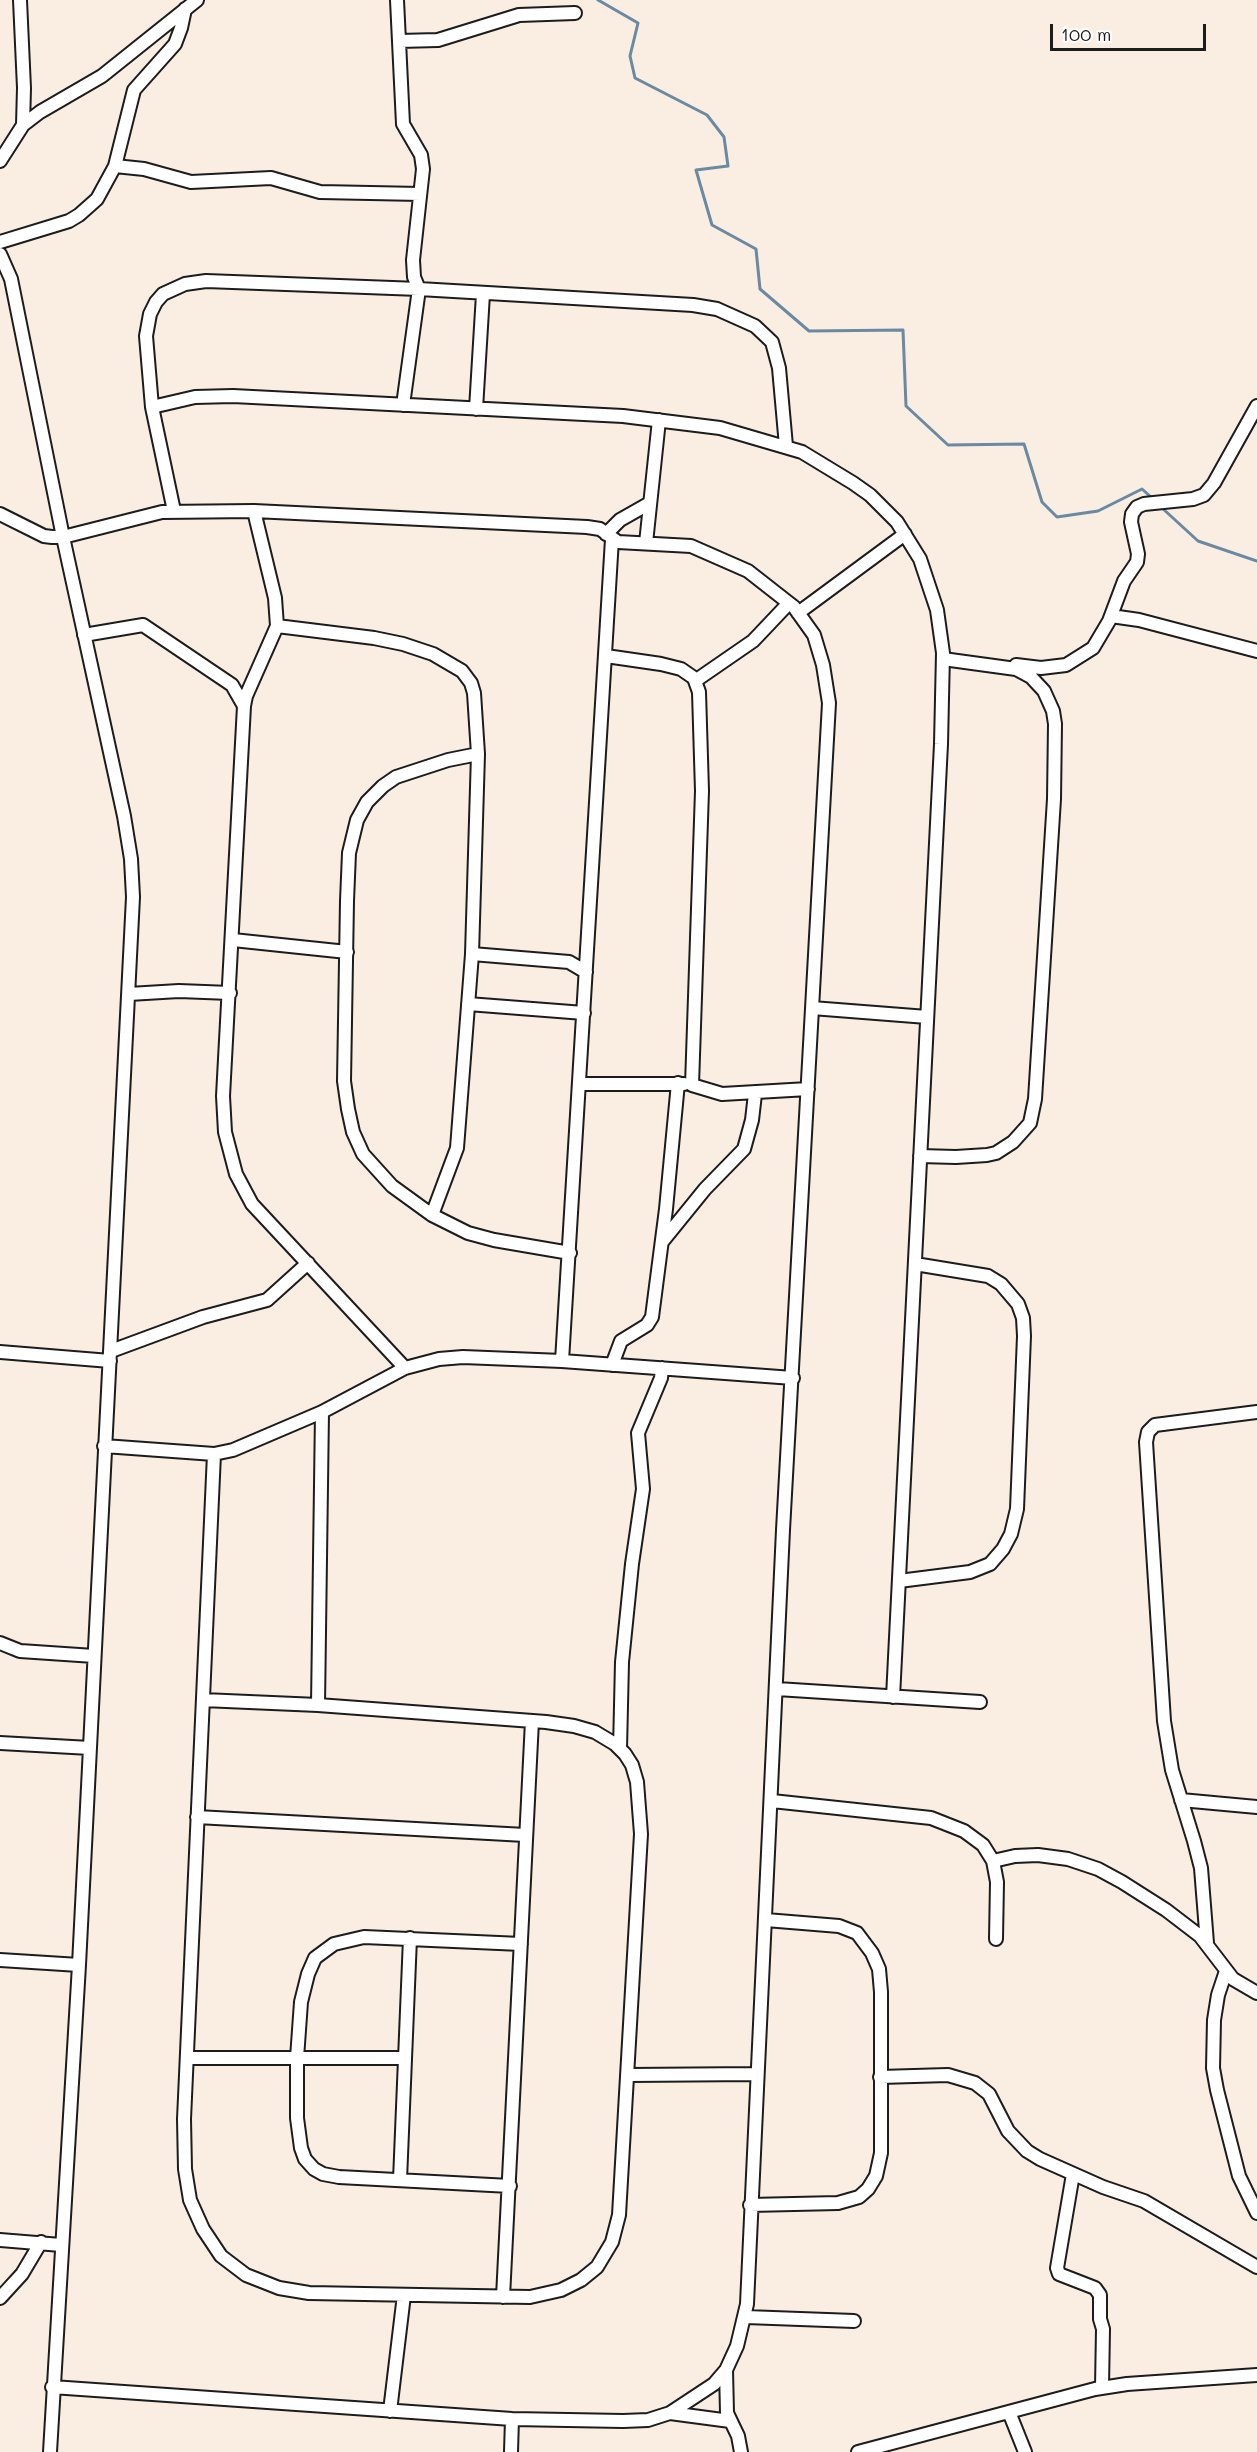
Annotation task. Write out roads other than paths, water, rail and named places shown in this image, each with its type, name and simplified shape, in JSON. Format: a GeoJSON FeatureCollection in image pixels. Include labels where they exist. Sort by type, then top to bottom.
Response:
{"type":"FeatureCollection","features":[{"type":"Feature","properties":{"kind":"street"},"geometry":{"type":"LineString","coordinates":[[20,0],[24,88],[22,125]]}},
{"type":"Feature","properties":{"kind":"street"},"geometry":{"type":"LineString","coordinates":[[0,161],[22,125],[40,111],[102,76],[197,0]]}},
{"type":"Feature","properties":{"kind":"street"},"geometry":{"type":"LineString","coordinates":[[398,0],[401,113],[405,130],[422,155],[423,169],[413,260],[414,277],[419,289],[403,405]]}},
{"type":"Feature","properties":{"kind":"street"},"geometry":{"type":"LineString","coordinates":[[0,242],[55,226],[79,215],[97,199],[115,166],[131,96],[175,44],[182,28],[185,9]]}},
{"type":"Feature","properties":{"kind":"street"},"geometry":{"type":"LineString","coordinates":[[399,41],[438,40],[519,15],[576,13]]}},
{"type":"Feature","properties":{"kind":"street"},"geometry":{"type":"LineString","coordinates":[[115,166],[144,169],[191,182],[271,178],[320,192],[420,194]]}},
{"type":"Feature","properties":{"kind":"street"},"geometry":{"type":"LineString","coordinates":[[0,254],[11,279],[63,537],[124,816],[133,897],[79,1965],[52,2388],[50,2452]]}},
{"type":"Feature","properties":{"kind":"street"},"geometry":{"type":"LineString","coordinates":[[174,511],[152,406],[147,348],[148,322],[156,302],[163,294],[174,288],[206,281],[419,289],[693,305],[717,309],[743,319],[764,333],[775,350],[786,446]]}},
{"type":"Feature","properties":{"kind":"street"},"geometry":{"type":"LineString","coordinates":[[476,409],[483,294]]}},
{"type":"Feature","properties":{"kind":"street"},"geometry":{"type":"LineString","coordinates":[[152,406],[187,398],[213,396],[623,416],[720,428],[786,446],[815,459],[870,495],[897,522],[920,559],[937,610],[943,659],[941,744],[893,1697]]}},
{"type":"Feature","properties":{"kind":"street"},"geometry":{"type":"LineString","coordinates":[[1006,667],[1017,665],[1041,668],[1066,665],[1093,648],[1111,616],[1124,581],[1137,562],[1138,554],[1131,522],[1132,514],[1137,507],[1144,504],[1193,499],[1204,495],[1214,483],[1257,406]]}},
{"type":"Feature","properties":{"kind":"street"},"geometry":{"type":"LineString","coordinates":[[646,543],[659,420]]}},
{"type":"Feature","properties":{"kind":"street"},"geometry":{"type":"LineString","coordinates":[[562,1361],[606,657],[609,536],[631,512],[650,503]]}},
{"type":"Feature","properties":{"kind":"street"},"geometry":{"type":"LineString","coordinates":[[0,514],[44,536],[63,537],[153,514],[174,511],[254,511],[587,527],[600,530],[618,542],[691,546],[748,571],[789,603],[798,613],[814,635],[827,684],[829,703],[783,1530],[746,2317],[726,2370],[714,2384],[670,2413],[648,2420],[622,2421],[512,2420],[52,2388]]}},
{"type":"Feature","properties":{"kind":"street"},"geometry":{"type":"LineString","coordinates":[[254,511],[275,598],[277,626],[246,696],[244,706],[223,1114],[230,1157],[252,1204],[405,1368]]}},
{"type":"Feature","properties":{"kind":"street"},"geometry":{"type":"LineString","coordinates":[[798,613],[905,534]]}},
{"type":"Feature","properties":{"kind":"street"},"geometry":{"type":"LineString","coordinates":[[695,681],[753,641],[789,603]]}},
{"type":"Feature","properties":{"kind":"street"},"geometry":{"type":"LineString","coordinates":[[1111,616],[1139,620],[1257,651]]}},
{"type":"Feature","properties":{"kind":"street"},"geometry":{"type":"LineString","coordinates":[[84,635],[143,625],[232,685],[244,706]]}},
{"type":"Feature","properties":{"kind":"street"},"geometry":{"type":"LineString","coordinates":[[277,626],[403,644],[433,654],[456,666],[468,678],[474,693],[478,754],[472,954],[457,1148],[432,1215]]}},
{"type":"Feature","properties":{"kind":"street"},"geometry":{"type":"LineString","coordinates":[[606,657],[671,666],[688,673],[695,681],[699,692],[702,791],[692,1084]]}},
{"type":"Feature","properties":{"kind":"street"},"geometry":{"type":"LineString","coordinates":[[920,1156],[956,1157],[996,1153],[1005,1149],[1022,1135],[1030,1123],[1033,1111],[1054,799],[1055,724],[1049,699],[1038,682],[1023,672],[1006,667],[943,659]]}},
{"type":"Feature","properties":{"kind":"street"},"geometry":{"type":"LineString","coordinates":[[478,754],[448,760],[396,777],[383,786],[361,811],[349,853],[344,1081],[353,1132],[363,1154],[392,1186],[432,1215],[468,1233],[570,1253]]}},
{"type":"Feature","properties":{"kind":"street"},"geometry":{"type":"LineString","coordinates":[[233,940],[347,952]]}},
{"type":"Feature","properties":{"kind":"street"},"geometry":{"type":"LineString","coordinates":[[472,954],[563,961],[586,972]]}},
{"type":"Feature","properties":{"kind":"street"},"geometry":{"type":"LineString","coordinates":[[129,994],[179,991],[230,993]]}},
{"type":"Feature","properties":{"kind":"street"},"geometry":{"type":"LineString","coordinates":[[468,1004],[584,1013]]}},
{"type":"Feature","properties":{"kind":"street"},"geometry":{"type":"LineString","coordinates":[[812,1008],[927,1017]]}},
{"type":"Feature","properties":{"kind":"street"},"geometry":{"type":"LineString","coordinates":[[580,1084],[678,1083],[692,1084],[722,1094],[755,1094],[808,1089]]}},
{"type":"Feature","properties":{"kind":"street"},"geometry":{"type":"LineString","coordinates":[[612,1365],[621,1341],[650,1321],[662,1243],[678,1083]]}},
{"type":"Feature","properties":{"kind":"street"},"geometry":{"type":"LineString","coordinates":[[662,1243],[705,1189],[744,1149],[752,1120],[755,1094]]}},
{"type":"Feature","properties":{"kind":"street"},"geometry":{"type":"LineString","coordinates":[[0,1352],[110,1356],[203,1317],[267,1300],[308,1263]]}},
{"type":"Feature","properties":{"kind":"street"},"geometry":{"type":"LineString","coordinates":[[899,1581],[970,1572],[990,1564],[1003,1549],[1011,1534],[1017,1509],[1024,1336],[1023,1318],[1018,1304],[1001,1284],[988,1276],[915,1264]]}},
{"type":"Feature","properties":{"kind":"street"},"geometry":{"type":"LineString","coordinates":[[105,1446],[214,1454],[233,1450],[322,1412],[405,1368],[439,1359],[562,1361],[793,1377]]}},
{"type":"Feature","properties":{"kind":"street"},"geometry":{"type":"LineString","coordinates":[[620,1749],[622,1662],[632,1564],[643,1489],[638,1432],[661,1378],[662,1368]]}},
{"type":"Feature","properties":{"kind":"street"},"geometry":{"type":"LineString","coordinates":[[318,1705],[322,1412]]}},
{"type":"Feature","properties":{"kind":"street"},"geometry":{"type":"LineString","coordinates":[[1207,1943],[1201,1868],[1172,1770],[1164,1721],[1146,1442],[1148,1432],[1155,1425],[1257,1412]]}},
{"type":"Feature","properties":{"kind":"street"},"geometry":{"type":"LineString","coordinates":[[203,1700],[318,1705],[574,1726],[595,1732],[615,1744],[632,1765],[641,1815],[619,2215],[612,2242],[597,2267],[581,2280],[561,2290],[543,2295],[503,2297],[309,2293],[279,2288],[246,2276],[221,2256],[203,2229],[190,2200],[185,2169],[183,2119],[214,1454]]}},
{"type":"Feature","properties":{"kind":"street"},"geometry":{"type":"LineString","coordinates":[[0,1643],[20,1651],[94,1656]]}},
{"type":"Feature","properties":{"kind":"street"},"geometry":{"type":"LineString","coordinates":[[777,1689],[980,1702]]}},
{"type":"Feature","properties":{"kind":"street"},"geometry":{"type":"LineString","coordinates":[[503,2297],[532,1721]]}},
{"type":"Feature","properties":{"kind":"street"},"geometry":{"type":"LineString","coordinates":[[0,1743],[90,1748]]}},
{"type":"Feature","properties":{"kind":"street"},"geometry":{"type":"LineString","coordinates":[[1181,1800],[1257,1807]]}},
{"type":"Feature","properties":{"kind":"street"},"geometry":{"type":"LineString","coordinates":[[772,1801],[931,1818],[964,1831],[983,1845],[993,1861],[997,1882],[996,1939]]}},
{"type":"Feature","properties":{"kind":"street"},"geometry":{"type":"LineString","coordinates":[[197,1817],[525,1835]]}},
{"type":"Feature","properties":{"kind":"street"},"geometry":{"type":"LineString","coordinates":[[993,1861],[1033,1855],[1068,1859],[1098,1869],[1166,1910],[1207,1943],[1226,1971],[1239,1984],[1257,1993]]}},
{"type":"Feature","properties":{"kind":"street"},"geometry":{"type":"LineString","coordinates":[[750,2205],[838,2203],[859,2197],[868,2189],[876,2176],[881,2153],[879,1969],[857,1933],[839,1926],[766,1920]]}},
{"type":"Feature","properties":{"kind":"street"},"geometry":{"type":"LineString","coordinates":[[510,2186],[323,2175],[309,2165],[301,2148],[297,2118],[297,2058],[303,1993],[311,1964],[334,1944],[355,1937],[521,1944]]}},
{"type":"Feature","properties":{"kind":"street"},"geometry":{"type":"LineString","coordinates":[[400,2180],[410,1938]]}},
{"type":"Feature","properties":{"kind":"street"},"geometry":{"type":"LineString","coordinates":[[0,1960],[79,1965]]}},
{"type":"Feature","properties":{"kind":"street"},"geometry":{"type":"LineString","coordinates":[[1226,1971],[1218,1995],[1214,2020],[1213,2068],[1239,2176],[1257,2213]]}},
{"type":"Feature","properties":{"kind":"street"},"geometry":{"type":"LineString","coordinates":[[187,2058],[405,2058]]}},
{"type":"Feature","properties":{"kind":"street"},"geometry":{"type":"LineString","coordinates":[[628,2075],[757,2074]]}},
{"type":"Feature","properties":{"kind":"street"},"geometry":{"type":"LineString","coordinates":[[880,2077],[948,2075],[975,2083],[989,2094],[1002,2121],[1017,2142],[1040,2159],[1103,2187],[1144,2201],[1257,2267]]}},
{"type":"Feature","properties":{"kind":"street"},"geometry":{"type":"LineString","coordinates":[[1073,2174],[1057,2268],[1059,2274],[1095,2288],[1100,2295],[1100,2319],[1103,2329],[1102,2388]]}},
{"type":"Feature","properties":{"kind":"street"},"geometry":{"type":"LineString","coordinates":[[0,2240],[61,2245]]}},
{"type":"Feature","properties":{"kind":"street"},"geometry":{"type":"LineString","coordinates":[[0,2298],[22,2274],[41,2242]]}},
{"type":"Feature","properties":{"kind":"street"},"geometry":{"type":"LineString","coordinates":[[390,2411],[404,2295]]}},
{"type":"Feature","properties":{"kind":"street"},"geometry":{"type":"LineString","coordinates":[[746,2317],[854,2321]]}},
{"type":"Feature","properties":{"kind":"street"},"geometry":{"type":"LineString","coordinates":[[726,2370],[726,2406],[730,2421],[738,2436],[741,2452]]}},
{"type":"Feature","properties":{"kind":"street"},"geometry":{"type":"LineString","coordinates":[[858,2452],[1102,2388],[1126,2384],[1257,2375]]}},
{"type":"Feature","properties":{"kind":"street"},"geometry":{"type":"LineString","coordinates":[[1009,2412],[1025,2452]]}},
{"type":"Feature","properties":{"kind":"street"},"geometry":{"type":"LineString","coordinates":[[670,2413],[730,2421]]}},
{"type":"Feature","properties":{"kind":"street"},"geometry":{"type":"LineString","coordinates":[[511,2452],[512,2420]]}},
{"type":"Feature","properties":{"kind":"waterway"},"geometry":{"type":"LineString","coordinates":[[598,0],[638,23],[630,56],[635,78],[707,115],[724,137],[728,166],[696,170],[712,225],[756,249],[760,289],[809,331],[903,330],[906,406],[948,445],[1024,444],[1042,502],[1057,517],[1098,511],[1142,489],[1152,498]]}},
{"type":"Feature","properties":{"kind":"waterway"},"geometry":{"type":"LineString","coordinates":[[1161,507],[1198,541],[1257,561]]}}]}
